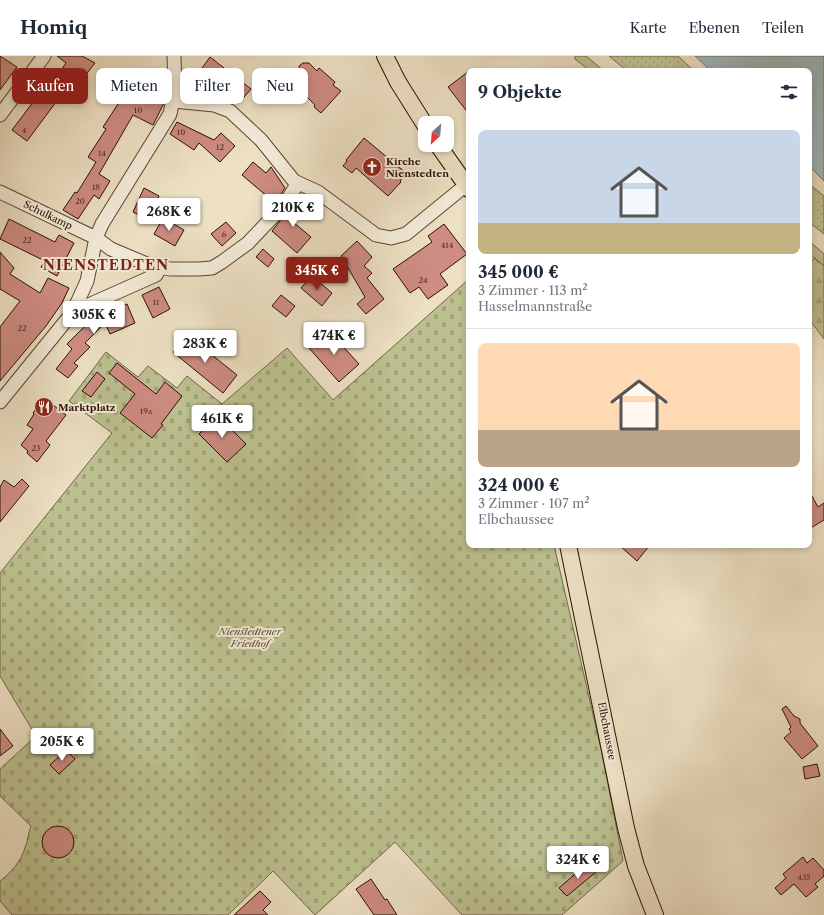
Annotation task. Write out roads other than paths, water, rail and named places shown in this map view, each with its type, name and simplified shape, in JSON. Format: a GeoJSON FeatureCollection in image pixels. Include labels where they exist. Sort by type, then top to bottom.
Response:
{"type":"FeatureCollection","features":[{"type":"Feature","properties":{"kind":"main road"},"geometry":{"type":"LineString","coordinates":[[385,56],[398,82],[419,116]]}},
{"type":"Feature","properties":{"kind":"main road"},"geometry":{"type":"LineString","coordinates":[[443,152],[466,186]]}},
{"type":"Feature","properties":{"kind":"main road","name":"Elbchaussee"},"geometry":{"type":"LineString","coordinates":[[569,548],[626,828],[636,866],[655,915]]}},
{"type":"Feature","properties":{"kind":"street"},"geometry":{"type":"LineString","coordinates":[[0,115],[44,56]]}},
{"type":"Feature","properties":{"kind":"street"},"geometry":{"type":"LineString","coordinates":[[0,402],[73,312],[86,281],[96,238],[111,207],[165,125],[174,101],[174,56]]}},
{"type":"Feature","properties":{"kind":"street"},"geometry":{"type":"LineString","coordinates":[[174,101],[214,105],[230,111],[261,140],[286,173],[298,183],[318,192],[372,233],[386,238],[402,236],[412,230],[466,188]]}},
{"type":"Feature","properties":{"kind":"street"},"geometry":{"type":"LineString","coordinates":[[73,312],[156,276],[160,268],[212,268],[248,243],[278,213],[291,196],[298,183]]}},
{"type":"Feature","properties":{"kind":"street","name":"Schulkamp"},"geometry":{"type":"LineString","coordinates":[[0,192],[96,238],[111,249],[160,268]]}},
{"type":"Feature","properties":{"kind":"water"},"geometry":{"type":"Polygon","coordinates":[[[695,56],[824,56],[824,181],[812,169],[812,68],[708,68],[695,56]]]}},
{"type":"Feature","properties":{"kind":"place","name":"Kirche Nienstedten"},"geometry":{"type":"Point","coordinates":[372,167]}},
{"type":"Feature","properties":{"kind":"place","name":"Marktplatz"},"geometry":{"type":"Point","coordinates":[44,407]}},
{"type":"Feature","properties":{"kind":"district","name":"NIENSTEDTEN"},"geometry":{"type":"Point","coordinates":[106,265]}},
{"type":"Feature","properties":{"kind":"park label","name":"Nienstedtener Friedhof"},"geometry":{"type":"Point","coordinates":[250,636]}}]}
